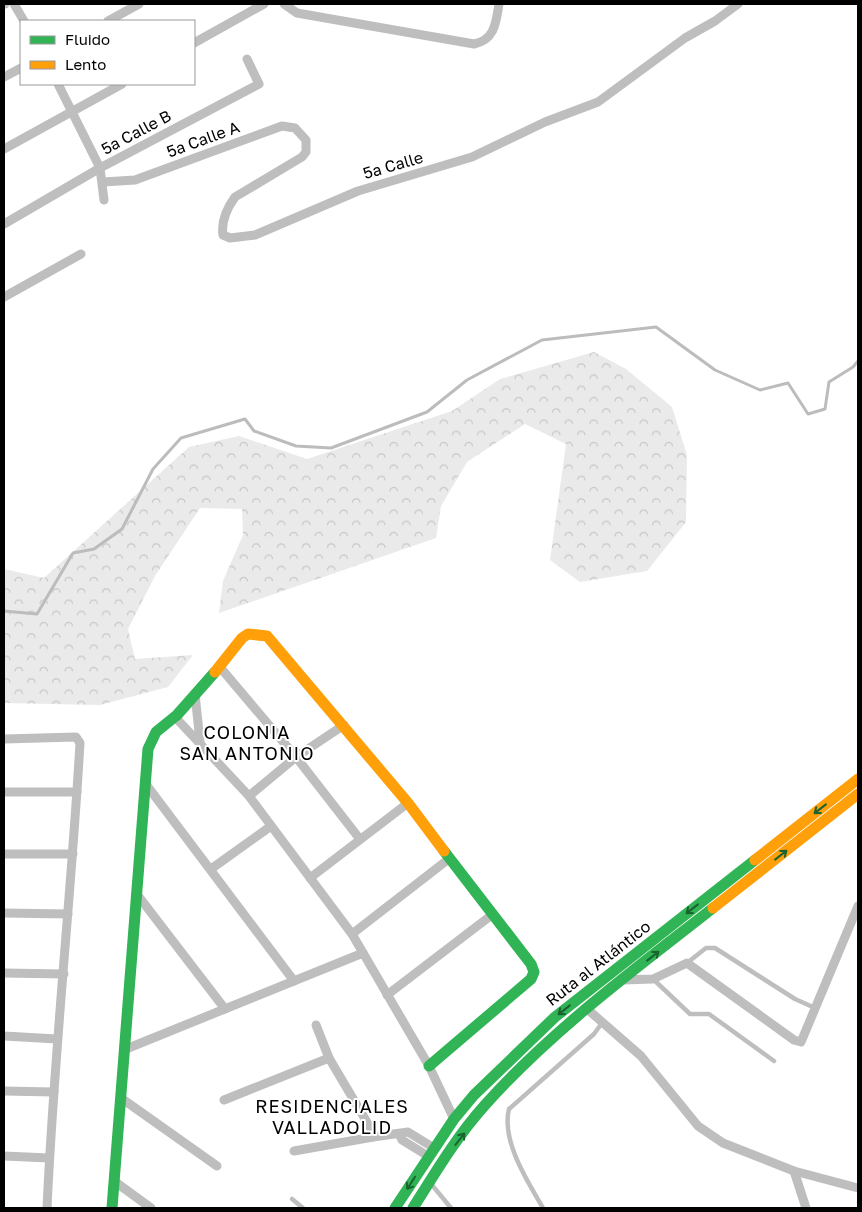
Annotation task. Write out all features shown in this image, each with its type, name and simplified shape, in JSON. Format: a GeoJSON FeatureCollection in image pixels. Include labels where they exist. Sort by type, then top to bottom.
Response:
{"type":"FeatureCollection","features":[{"type":"Feature","properties":{"kind":"main road"},"geometry":{"type":"LineString","coordinates":[[112,1208],[126,1049],[145,783],[152,737],[160,726],[175,717],[242,638],[248,634],[267,636],[344,725],[408,803],[531,964],[534,972],[531,979],[429,1066]]}},
{"type":"Feature","properties":{"kind":"main road","name":"Ruta al Atlántico"},"geometry":{"type":"LineString","coordinates":[[395,1208],[454,1119],[474,1095],[555,1017],[858,779]]}},
{"type":"Feature","properties":{"kind":"main road","name":"Ruta al Atlántico"},"geometry":{"type":"LineString","coordinates":[[413,1208],[484,1106],[530,1058],[586,1008],[858,794]]}},
{"type":"Feature","properties":{"kind":"street"},"geometry":{"type":"LineString","coordinates":[[14,4],[23,20]]}},
{"type":"Feature","properties":{"kind":"street"},"geometry":{"type":"LineString","coordinates":[[110,20],[139,4]]}},
{"type":"Feature","properties":{"kind":"street"},"geometry":{"type":"LineString","coordinates":[[195,42],[264,4]]}},
{"type":"Feature","properties":{"kind":"street"},"geometry":{"type":"LineString","coordinates":[[284,4],[297,13],[474,44],[485,40],[495,28],[499,4]]}},
{"type":"Feature","properties":{"kind":"street","name":"5a Calle"},"geometry":{"type":"LineString","coordinates":[[306,140],[306,152],[302,157],[235,197],[228,206],[222,227],[223,235],[230,238],[255,235],[358,191],[487,151],[545,122],[598,102],[685,38],[715,21],[738,4]]}},
{"type":"Feature","properties":{"kind":"street","name":"5a Calle B"},"geometry":{"type":"LineString","coordinates":[[4,224],[100,168],[259,84],[247,59]]}},
{"type":"Feature","properties":{"kind":"street"},"geometry":{"type":"LineString","coordinates":[[4,77],[20,69]]}},
{"type":"Feature","properties":{"kind":"street"},"geometry":{"type":"LineString","coordinates":[[59,85],[100,168],[104,200]]}},
{"type":"Feature","properties":{"kind":"street"},"geometry":{"type":"LineString","coordinates":[[4,149],[120,85]]}},
{"type":"Feature","properties":{"kind":"street","name":"5a Calle A"},"geometry":{"type":"LineString","coordinates":[[103,182],[135,180],[282,126],[300,131],[306,140]]}},
{"type":"Feature","properties":{"kind":"street"},"geometry":{"type":"LineString","coordinates":[[4,297],[81,254]]}},
{"type":"Feature","properties":{"kind":"street"},"geometry":{"type":"LineString","coordinates":[[219,666],[296,757],[359,838]]}},
{"type":"Feature","properties":{"kind":"street"},"geometry":{"type":"LineString","coordinates":[[195,694],[200,742]]}},
{"type":"Feature","properties":{"kind":"street"},"geometry":{"type":"LineString","coordinates":[[175,717],[249,796],[352,934],[429,1066],[454,1119]]}},
{"type":"Feature","properties":{"kind":"street"},"geometry":{"type":"LineString","coordinates":[[249,796],[296,757],[344,725]]}},
{"type":"Feature","properties":{"kind":"street"},"geometry":{"type":"LineString","coordinates":[[4,739],[76,737],[80,743],[64,974],[57,1039],[47,1208]]}},
{"type":"Feature","properties":{"kind":"street"},"geometry":{"type":"LineString","coordinates":[[145,783],[294,981]]}},
{"type":"Feature","properties":{"kind":"street"},"geometry":{"type":"LineString","coordinates":[[4,792],[77,792]]}},
{"type":"Feature","properties":{"kind":"street"},"geometry":{"type":"LineString","coordinates":[[310,878],[359,838],[408,803]]}},
{"type":"Feature","properties":{"kind":"street"},"geometry":{"type":"LineString","coordinates":[[211,869],[271,826]]}},
{"type":"Feature","properties":{"kind":"street"},"geometry":{"type":"LineString","coordinates":[[4,854],[73,854]]}},
{"type":"Feature","properties":{"kind":"street"},"geometry":{"type":"LineString","coordinates":[[352,934],[450,858]]}},
{"type":"Feature","properties":{"kind":"street"},"geometry":{"type":"LineString","coordinates":[[136,893],[225,1009]]}},
{"type":"Feature","properties":{"kind":"street"},"geometry":{"type":"LineString","coordinates":[[623,980],[653,979],[687,963],[794,1040],[801,1042],[835,967],[858,906]]}},
{"type":"Feature","properties":{"kind":"street"},"geometry":{"type":"LineString","coordinates":[[4,912],[68,914]]}},
{"type":"Feature","properties":{"kind":"street"},"geometry":{"type":"LineString","coordinates":[[387,995],[493,914]]}},
{"type":"Feature","properties":{"kind":"street"},"geometry":{"type":"LineString","coordinates":[[126,1049],[363,953]]}},
{"type":"Feature","properties":{"kind":"street"},"geometry":{"type":"LineString","coordinates":[[4,973],[64,974]]}},
{"type":"Feature","properties":{"kind":"street"},"geometry":{"type":"LineString","coordinates":[[586,1008],[641,1056],[698,1126],[723,1143],[794,1171],[858,1188]]}},
{"type":"Feature","properties":{"kind":"street"},"geometry":{"type":"LineString","coordinates":[[316,1025],[328,1058],[371,1129],[373,1137]]}},
{"type":"Feature","properties":{"kind":"street"},"geometry":{"type":"LineString","coordinates":[[4,1036],[57,1039]]}},
{"type":"Feature","properties":{"kind":"street"},"geometry":{"type":"LineString","coordinates":[[224,1100],[328,1058]]}},
{"type":"Feature","properties":{"kind":"street"},"geometry":{"type":"LineString","coordinates":[[4,1091],[54,1092]]}},
{"type":"Feature","properties":{"kind":"street"},"geometry":{"type":"LineString","coordinates":[[121,1098],[217,1166]]}},
{"type":"Feature","properties":{"kind":"street"},"geometry":{"type":"LineString","coordinates":[[294,1151],[408,1132],[431,1152]]}},
{"type":"Feature","properties":{"kind":"street"},"geometry":{"type":"LineString","coordinates":[[4,1156],[49,1158]]}},
{"type":"Feature","properties":{"kind":"street"},"geometry":{"type":"LineString","coordinates":[[794,1171],[806,1208]]}},
{"type":"Feature","properties":{"kind":"street"},"geometry":{"type":"LineString","coordinates":[[114,1182],[152,1208]]}},
{"type":"Feature","properties":{"kind":"lane"},"geometry":{"type":"LineString","coordinates":[[687,963],[706,948],[715,948],[795,999],[815,1008]]}},
{"type":"Feature","properties":{"kind":"lane"},"geometry":{"type":"LineString","coordinates":[[653,979],[690,1014],[708,1014],[774,1061]]}},
{"type":"Feature","properties":{"kind":"lane"},"geometry":{"type":"LineString","coordinates":[[543,1208],[520,1168],[509,1135],[507,1116],[509,1109],[594,1034],[602,1023]]}},
{"type":"Feature","properties":{"kind":"lane"},"geometry":{"type":"LineString","coordinates":[[430,1182],[451,1208]]}},
{"type":"Feature","properties":{"kind":"lane"},"geometry":{"type":"LineString","coordinates":[[292,1199],[303,1208]]}},
{"type":"Feature","properties":{"kind":"green space"},"geometry":{"type":"Polygon","coordinates":[[[594,352],[626,369],[672,407],[687,455],[686,522],[647,571],[580,582],[550,560],[566,444],[525,424],[467,462],[441,506],[436,538],[219,613],[223,581],[243,535],[242,509],[200,508],[155,576],[128,629],[135,659],[193,655],[168,687],[100,705],[4,703],[4,569],[44,578],[189,447],[239,436],[307,459],[452,411],[500,379],[594,352]]]}},
{"type":"Feature","properties":{"kind":"waterway"},"geometry":{"type":"LineString","coordinates":[[4,611],[37,614],[73,553],[94,549],[122,529],[153,469],[181,438],[245,419],[254,431],[296,446],[331,448],[427,412],[467,380],[542,340],[656,327],[715,370],[760,390],[788,383],[808,414],[825,409],[829,382],[853,367],[858,361]]}},
{"type":"Feature","properties":{"kind":"traffic: fast"},"geometry":{"type":"LineString","coordinates":[[112,1208],[148,749],[156,732],[177,715],[215,672]]}},
{"type":"Feature","properties":{"kind":"traffic: fast"},"geometry":{"type":"LineString","coordinates":[[429,1066],[531,979],[534,972],[531,964],[444,851]]}},
{"type":"Feature","properties":{"kind":"traffic: fast"},"geometry":{"type":"LineString","coordinates":[[395,1208],[454,1119],[474,1095],[555,1017],[755,860]]}},
{"type":"Feature","properties":{"kind":"traffic: fast"},"geometry":{"type":"LineString","coordinates":[[413,1208],[465,1129],[511,1078],[538,1051],[594,1002],[713,908]]}},
{"type":"Feature","properties":{"kind":"traffic: slow"},"geometry":{"type":"LineString","coordinates":[[215,672],[242,638],[248,634],[267,636],[408,803],[444,851]]}},
{"type":"Feature","properties":{"kind":"traffic: slow"},"geometry":{"type":"LineString","coordinates":[[755,860],[858,779]]}},
{"type":"Feature","properties":{"kind":"traffic: slow"},"geometry":{"type":"LineString","coordinates":[[713,908],[858,794]]}},
{"type":"Feature","properties":{"kind":"district","name":"COLONIA SAN ANTONIO"},"geometry":{"type":"Point","coordinates":[247,743]}},
{"type":"Feature","properties":{"kind":"district","name":"RESIDENCIALES VALLADOLID"},"geometry":{"type":"Point","coordinates":[332,1117]}}]}
